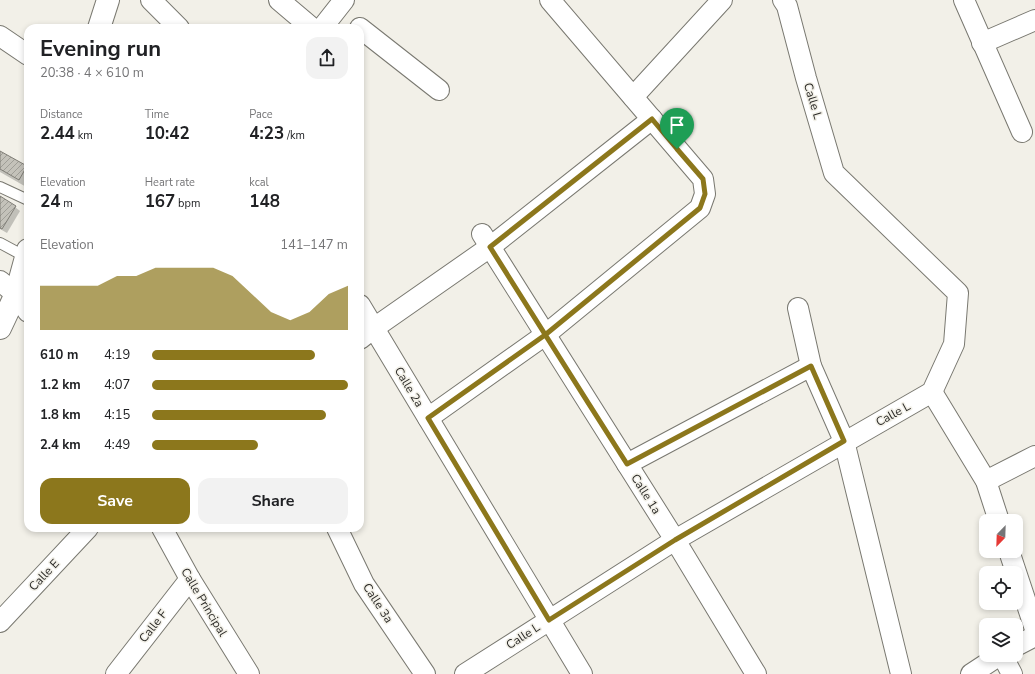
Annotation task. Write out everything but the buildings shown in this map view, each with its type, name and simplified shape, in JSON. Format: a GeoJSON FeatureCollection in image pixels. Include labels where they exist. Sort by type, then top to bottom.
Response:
{"type":"FeatureCollection","features":[{"type":"Feature","properties":{"kind":"street"},"geometry":{"type":"LineString","coordinates":[[100,24],[108,0]]}},
{"type":"Feature","properties":{"kind":"street"},"geometry":{"type":"LineString","coordinates":[[150,0],[175,24]]}},
{"type":"Feature","properties":{"kind":"street"},"geometry":{"type":"LineString","coordinates":[[279,0],[307,24]]}},
{"type":"Feature","properties":{"kind":"street"},"geometry":{"type":"LineString","coordinates":[[428,418],[545,335],[700,208],[705,194],[703,179],[550,0]]}},
{"type":"Feature","properties":{"kind":"street"},"geometry":{"type":"LineString","coordinates":[[633,97],[722,0]]}},
{"type":"Feature","properties":{"kind":"street","name":"Calle L"},"geometry":{"type":"LineString","coordinates":[[465,674],[675,540],[844,441],[932,392],[954,344],[958,293],[834,173],[806,78],[787,6],[783,0]]}},
{"type":"Feature","properties":{"kind":"street"},"geometry":{"type":"LineString","coordinates":[[964,0],[1022,132]]}},
{"type":"Feature","properties":{"kind":"street"},"geometry":{"type":"LineString","coordinates":[[325,24],[340,5],[357,24]]}},
{"type":"Feature","properties":{"kind":"street"},"geometry":{"type":"LineString","coordinates":[[982,43],[1035,20]]}},
{"type":"Feature","properties":{"kind":"street"},"geometry":{"type":"LineString","coordinates":[[364,31],[439,90]]}},
{"type":"Feature","properties":{"kind":"street"},"geometry":{"type":"LineString","coordinates":[[0,36],[24,52]]}},
{"type":"Feature","properties":{"kind":"street"},"geometry":{"type":"LineString","coordinates":[[367,334],[486,241],[652,119]]}},
{"type":"Feature","properties":{"kind":"street","name":"Calle 1a"},"geometry":{"type":"LineString","coordinates":[[486,241],[675,540],[756,674]]}},
{"type":"Feature","properties":{"kind":"street"},"geometry":{"type":"LineString","coordinates":[[0,328],[8,287],[24,258]]}},
{"type":"Feature","properties":{"kind":"street"},"geometry":{"type":"LineString","coordinates":[[8,287],[24,307]]}},
{"type":"Feature","properties":{"kind":"street"},"geometry":{"type":"LineString","coordinates":[[798,308],[811,366],[844,441],[901,674]]}},
{"type":"Feature","properties":{"kind":"street","name":"Calle 2a"},"geometry":{"type":"LineString","coordinates":[[364,322],[367,334],[428,418],[582,674]]}},
{"type":"Feature","properties":{"kind":"street"},"geometry":{"type":"LineString","coordinates":[[627,464],[811,366]]}},
{"type":"Feature","properties":{"kind":"street"},"geometry":{"type":"LineString","coordinates":[[932,392],[986,481],[997,514]]}},
{"type":"Feature","properties":{"kind":"street"},"geometry":{"type":"LineString","coordinates":[[986,481],[1035,456]]}},
{"type":"Feature","properties":{"kind":"street","name":"Calle E"},"geometry":{"type":"LineString","coordinates":[[0,622],[84,532]]}},
{"type":"Feature","properties":{"kind":"street","name":"Calle Principal"},"geometry":{"type":"LineString","coordinates":[[164,532],[190,578],[249,674]]}},
{"type":"Feature","properties":{"kind":"street","name":"Calle 3a"},"geometry":{"type":"LineString","coordinates":[[339,532],[364,584],[425,674]]}},
{"type":"Feature","properties":{"kind":"street"},"geometry":{"type":"LineString","coordinates":[[1011,558],[1035,629]]}},
{"type":"Feature","properties":{"kind":"street","name":"Calle F"},"geometry":{"type":"LineString","coordinates":[[116,674],[190,578]]}},
{"type":"Feature","properties":{"kind":"street"},"geometry":{"type":"LineString","coordinates":[[1023,642],[1035,636]]}},
{"type":"Feature","properties":{"kind":"street"},"geometry":{"type":"LineString","coordinates":[[970,674],[990,662]]}},
{"type":"Feature","properties":{"kind":"street"},"geometry":{"type":"LineString","coordinates":[[1005,662],[1012,674]]}},
{"type":"Feature","properties":{"kind":"lane"},"geometry":{"type":"LineString","coordinates":[[0,187],[24,198]]}},
{"type":"Feature","properties":{"kind":"lane"},"geometry":{"type":"LineString","coordinates":[[0,243],[24,252]]}},
{"type":"Feature","properties":{"kind":"route"},"geometry":{"type":"LineString","coordinates":[[677,149],[652,119],[490,247],[545,335],[572,378],[627,464],[811,366],[844,441],[675,540],[549,620],[428,418],[545,335],[700,208],[705,194],[703,179],[677,149]]}}]}
